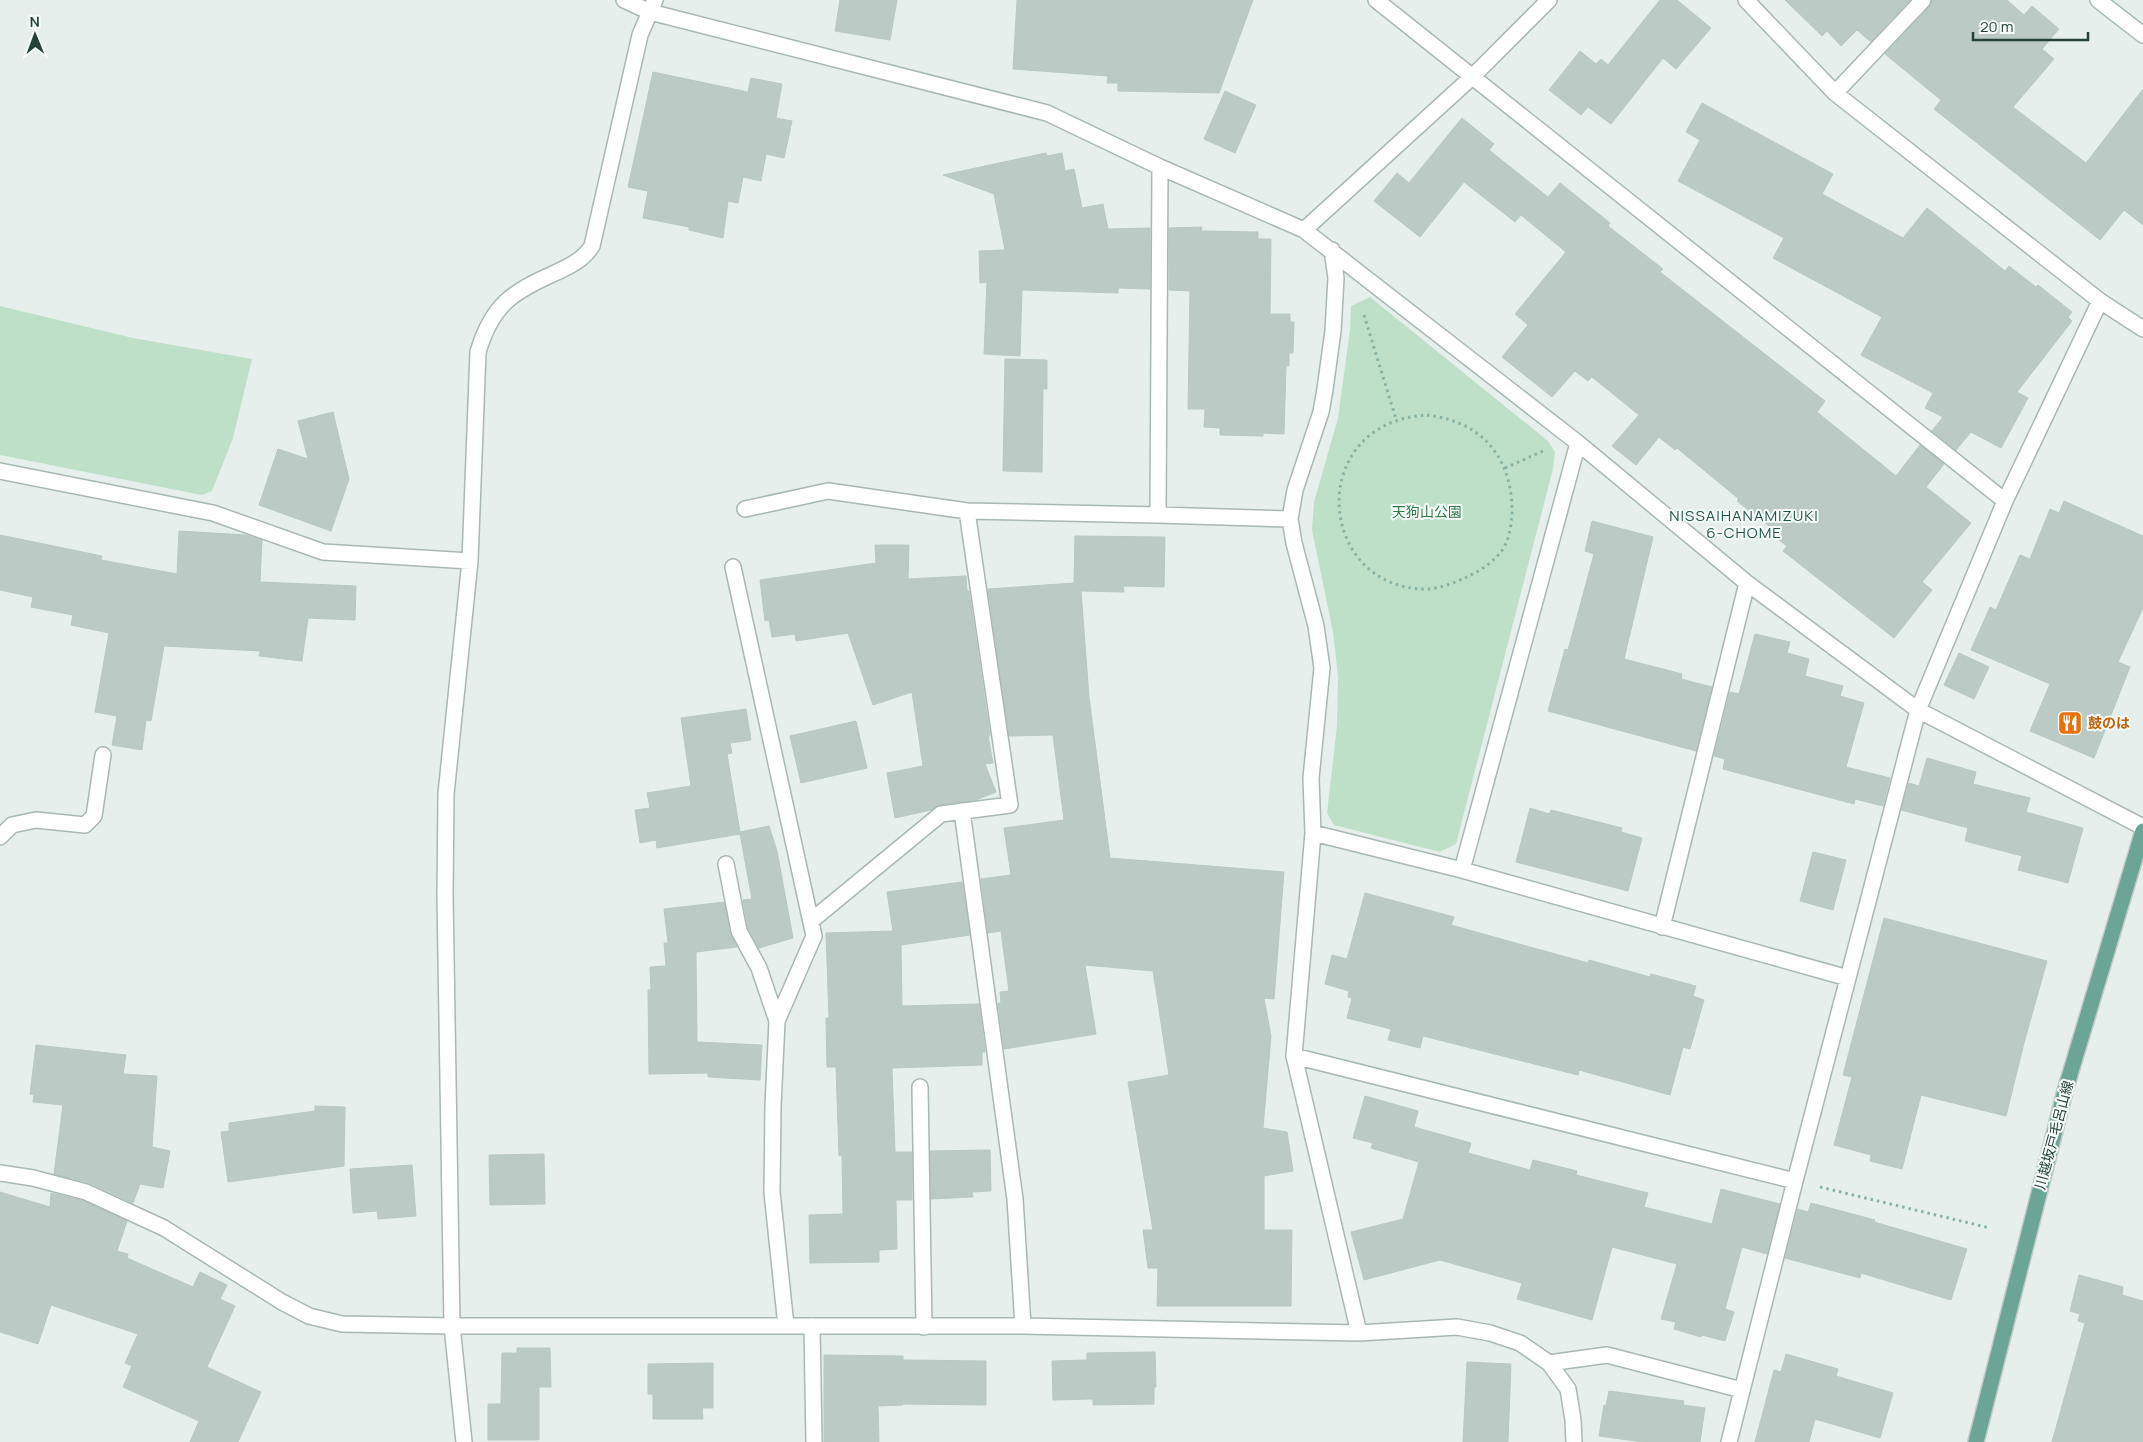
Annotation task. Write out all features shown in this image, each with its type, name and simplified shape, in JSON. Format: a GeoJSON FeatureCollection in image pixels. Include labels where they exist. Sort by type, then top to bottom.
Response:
{"type":"FeatureCollection","features":[{"type":"Feature","properties":{"kind":"main road","name":"川越坂戸毛呂山線"},"geometry":{"type":"LineString","coordinates":[[1976,1442],[2065,1091],[2143,831]]}},
{"type":"Feature","properties":{"kind":"street"},"geometry":{"type":"LineString","coordinates":[[624,0],[653,6],[1048,113],[1160,167],[1304,230],[1578,442],[1747,583],[1918,710],[2143,827]]}},
{"type":"Feature","properties":{"kind":"street"},"geometry":{"type":"LineString","coordinates":[[1376,0],[2005,501]]}},
{"type":"Feature","properties":{"kind":"street"},"geometry":{"type":"LineString","coordinates":[[1304,230],[1472,77],[1549,0]]}},
{"type":"Feature","properties":{"kind":"street"},"geometry":{"type":"LineString","coordinates":[[1746,0],[1835,93],[2100,301],[2143,329]]}},
{"type":"Feature","properties":{"kind":"street"},"geometry":{"type":"LineString","coordinates":[[1835,93],[1923,0]]}},
{"type":"Feature","properties":{"kind":"street"},"geometry":{"type":"LineString","coordinates":[[2098,0],[2143,35]]}},
{"type":"Feature","properties":{"kind":"street"},"geometry":{"type":"LineString","coordinates":[[464,1442],[452,1326],[445,895],[446,794],[470,561],[478,352],[485,330],[493,315],[506,301],[522,289],[586,256],[592,246],[640,35],[653,6]]}},
{"type":"Feature","properties":{"kind":"street"},"geometry":{"type":"LineString","coordinates":[[1158,515],[1160,167]]}},
{"type":"Feature","properties":{"kind":"street"},"geometry":{"type":"LineString","coordinates":[[1332,250],[1336,278],[1333,332],[1325,389],[1321,412],[1295,490],[1290,519],[1294,543],[1316,626],[1322,668],[1311,778],[1313,833],[1294,1056],[1359,1333]]}},
{"type":"Feature","properties":{"kind":"street"},"geometry":{"type":"LineString","coordinates":[[1729,1442],[1918,710],[2005,501],[2100,301]]}},
{"type":"Feature","properties":{"kind":"street"},"geometry":{"type":"LineString","coordinates":[[1462,870],[1578,442]]}},
{"type":"Feature","properties":{"kind":"street"},"geometry":{"type":"LineString","coordinates":[[0,471],[213,513],[323,552],[470,561]]}},
{"type":"Feature","properties":{"kind":"street"},"geometry":{"type":"LineString","coordinates":[[745,509],[828,492],[968,512],[1290,519]]}},
{"type":"Feature","properties":{"kind":"street"},"geometry":{"type":"LineString","coordinates":[[811,921],[942,814],[1010,805],[968,512]]}},
{"type":"Feature","properties":{"kind":"street"},"geometry":{"type":"LineString","coordinates":[[733,567],[814,936],[777,1021],[773,1106],[772,1192],[786,1326]]}},
{"type":"Feature","properties":{"kind":"street"},"geometry":{"type":"LineString","coordinates":[[1662,927],[1747,583]]}},
{"type":"Feature","properties":{"kind":"street"},"geometry":{"type":"LineString","coordinates":[[0,837],[12,825],[36,820],[85,825],[94,816],[103,755]]}},
{"type":"Feature","properties":{"kind":"street"},"geometry":{"type":"LineString","coordinates":[[962,811],[1015,1198],[1023,1326]]}},
{"type":"Feature","properties":{"kind":"street"},"geometry":{"type":"LineString","coordinates":[[1313,833],[1462,870],[1848,978]]}},
{"type":"Feature","properties":{"kind":"street"},"geometry":{"type":"LineString","coordinates":[[726,864],[739,930],[759,968],[777,1021]]}},
{"type":"Feature","properties":{"kind":"street"},"geometry":{"type":"LineString","coordinates":[[1294,1056],[1795,1181]]}},
{"type":"Feature","properties":{"kind":"street"},"geometry":{"type":"LineString","coordinates":[[920,1087],[924,1327]]}},
{"type":"Feature","properties":{"kind":"street"},"geometry":{"type":"LineString","coordinates":[[0,1173],[34,1178],[86,1192],[164,1228],[282,1302],[309,1316],[342,1324],[452,1326],[1023,1326],[1359,1333],[1457,1327],[1490,1333],[1520,1344],[1549,1364],[1568,1389],[1574,1442]]}},
{"type":"Feature","properties":{"kind":"street"},"geometry":{"type":"LineString","coordinates":[[812,1326],[814,1442]]}},
{"type":"Feature","properties":{"kind":"street"},"geometry":{"type":"LineString","coordinates":[[1549,1364],[1606,1355],[1742,1390]]}},
{"type":"Feature","properties":{"kind":"path"},"geometry":{"type":"LineString","coordinates":[[1363,311],[1396,419]]}},
{"type":"Feature","properties":{"kind":"path"},"geometry":{"type":"LineString","coordinates":[[1427,415],[1452,420],[1464,425],[1485,440],[1494,451],[1505,468],[1511,490],[1512,517],[1507,538],[1500,553],[1488,565],[1473,574],[1440,587],[1414,588],[1388,582],[1374,574],[1356,553],[1344,530],[1338,500],[1343,471],[1351,456],[1368,436],[1396,419],[1427,415]]}},
{"type":"Feature","properties":{"kind":"path"},"geometry":{"type":"LineString","coordinates":[[1505,468],[1548,449]]}},
{"type":"Feature","properties":{"kind":"path"},"geometry":{"type":"LineString","coordinates":[[1795,1181],[1990,1228]]}},
{"type":"Feature","properties":{"kind":"green space","name":"天狗山公園"},"geometry":{"type":"Polygon","coordinates":[[[1370,297],[1548,441],[1555,452],[1553,469],[1456,844],[1440,852],[1334,825],[1327,813],[1337,726],[1338,677],[1333,632],[1312,530],[1314,502],[1338,418],[1350,330],[1351,306],[1370,297]]]}},
{"type":"Feature","properties":{"kind":"green space"},"geometry":{"type":"Polygon","coordinates":[[[0,306],[133,338],[252,359],[233,438],[212,491],[202,495],[0,455],[0,306]]]}},
{"type":"Feature","properties":{"kind":"building"},"geometry":{"type":"Polygon","coordinates":[[[840,0],[897,0],[890,40],[835,31],[840,0]]]}},
{"type":"Feature","properties":{"kind":"building"},"geometry":{"type":"Polygon","coordinates":[[[1017,0],[1253,0],[1219,93],[1118,91],[1118,83],[1107,83],[1108,76],[1013,69],[1017,0]]]}},
{"type":"Feature","properties":{"kind":"building"},"geometry":{"type":"Polygon","coordinates":[[[1660,0],[1677,0],[1711,28],[1676,69],[1663,58],[1611,124],[1588,107],[1581,115],[1549,90],[1580,51],[1596,64],[1601,59],[1608,65],[1660,0]]]}},
{"type":"Feature","properties":{"kind":"building"},"geometry":{"type":"Polygon","coordinates":[[[1785,0],[1910,0],[1871,42],[1857,30],[1841,46],[1827,31],[1822,36],[1785,0]]]}},
{"type":"Feature","properties":{"kind":"building"},"geometry":{"type":"Polygon","coordinates":[[[1932,0],[2007,0],[2024,15],[2032,6],[2059,29],[2042,49],[2054,59],[2013,107],[2086,163],[2143,89],[2143,225],[2124,210],[2100,240],[1934,109],[1941,100],[1885,54],[1930,6],[1932,0]]]}},
{"type":"Feature","properties":{"kind":"building"},"geometry":{"type":"Polygon","coordinates":[[[653,72],[748,92],[751,78],[782,84],[776,118],[792,121],[784,158],[766,154],[761,181],[743,177],[738,203],[728,201],[723,238],[689,230],[689,227],[643,218],[648,191],[628,187],[653,72]]]}},
{"type":"Feature","properties":{"kind":"building"},"geometry":{"type":"Polygon","coordinates":[[[1225,91],[1256,105],[1235,153],[1204,139],[1225,91]]]}},
{"type":"Feature","properties":{"kind":"building"},"geometry":{"type":"Polygon","coordinates":[[[1702,103],[1833,174],[1822,194],[1903,238],[1927,208],[2005,271],[2009,266],[2036,287],[2038,285],[2072,312],[2068,317],[2072,321],[2017,392],[2028,398],[2001,448],[1971,432],[1956,450],[1932,431],[1943,417],[1925,408],[1933,393],[1861,355],[1882,317],[1773,258],[1784,238],[1678,181],[1700,140],[1686,132],[1702,103]]]}},
{"type":"Feature","properties":{"kind":"building"},"geometry":{"type":"Polygon","coordinates":[[[1462,118],[1494,144],[1489,150],[1548,197],[1560,183],[1610,223],[1608,226],[1663,269],[1660,272],[1825,401],[1817,412],[1896,476],[1920,445],[1944,464],[1926,487],[1971,523],[1922,582],[1932,590],[1894,638],[1783,551],[1787,546],[1766,530],[1769,526],[1737,501],[1739,499],[1677,448],[1675,450],[1659,437],[1636,465],[1612,446],[1639,415],[1592,377],[1588,381],[1575,371],[1552,397],[1502,357],[1528,325],[1515,314],[1566,252],[1521,215],[1515,222],[1464,182],[1420,237],[1374,201],[1397,173],[1409,183],[1462,118]]]}},
{"type":"Feature","properties":{"kind":"building"},"geometry":{"type":"Polygon","coordinates":[[[1046,153],[1047,156],[1062,153],[1065,171],[1074,169],[1082,208],[1103,204],[1108,229],[1150,228],[1150,289],[1118,288],[1118,293],[1022,290],[1020,356],[984,354],[987,282],[980,283],[979,251],[1005,250],[994,194],[943,175],[1046,153]]]}},
{"type":"Feature","properties":{"kind":"building"},"geometry":{"type":"Polygon","coordinates":[[[1202,227],[1201,231],[1258,232],[1258,239],[1271,239],[1270,314],[1290,314],[1290,322],[1294,322],[1293,353],[1289,353],[1289,366],[1286,366],[1284,434],[1263,433],[1263,436],[1220,435],[1220,428],[1204,427],[1205,409],[1188,409],[1190,291],[1169,290],[1169,228],[1202,227]]]}},
{"type":"Feature","properties":{"kind":"building"},"geometry":{"type":"Polygon","coordinates":[[[1005,359],[1047,360],[1047,389],[1043,389],[1042,472],[1003,471],[1005,359]]]}},
{"type":"Feature","properties":{"kind":"building"},"geometry":{"type":"Polygon","coordinates":[[[333,412],[349,479],[331,531],[259,505],[278,449],[308,459],[298,421],[333,412]]]}},
{"type":"Feature","properties":{"kind":"building"},"geometry":{"type":"Polygon","coordinates":[[[2064,501],[2143,536],[2143,608],[2118,662],[2130,667],[2094,758],[2030,731],[2050,684],[1971,650],[1990,607],[1996,610],[2020,555],[2030,559],[2050,509],[2059,513],[2064,501]]]}},
{"type":"Feature","properties":{"kind":"building"},"geometry":{"type":"Polygon","coordinates":[[[1592,521],[1653,537],[1624,659],[1682,674],[1681,679],[1712,687],[1696,751],[1548,711],[1565,649],[1568,650],[1594,554],[1585,551],[1592,521]]]}},
{"type":"Feature","properties":{"kind":"building"},"geometry":{"type":"Polygon","coordinates":[[[179,531],[246,535],[262,540],[260,582],[356,586],[355,620],[308,618],[302,661],[259,656],[260,651],[164,646],[151,721],[146,720],[142,750],[112,745],[117,716],[95,712],[109,633],[71,625],[73,615],[31,607],[33,597],[0,590],[0,535],[102,556],[101,560],[177,574],[179,531]]]}},
{"type":"Feature","properties":{"kind":"building"},"geometry":{"type":"Polygon","coordinates":[[[1075,536],[1165,537],[1164,587],[1123,586],[1124,592],[1081,591],[1089,697],[1110,858],[1284,872],[1274,999],[1264,998],[1271,1036],[1263,1128],[1287,1132],[1293,1171],[1264,1176],[1264,1230],[1292,1230],[1291,1306],[1157,1306],[1158,1268],[1148,1268],[1143,1230],[1153,1230],[1128,1082],[1169,1075],[1153,971],[1085,965],[1096,1034],[1004,1049],[998,1003],[1001,1003],[1000,992],[1009,991],[1001,931],[988,933],[981,879],[1011,875],[1004,828],[1064,820],[1053,735],[1009,736],[988,589],[1074,583],[1075,536]]]}},
{"type":"Feature","properties":{"kind":"building"},"geometry":{"type":"Polygon","coordinates":[[[875,545],[909,545],[908,579],[966,576],[993,763],[985,764],[996,792],[976,800],[940,805],[931,810],[895,818],[887,773],[923,766],[912,692],[873,705],[848,633],[796,641],[795,634],[772,637],[769,620],[765,621],[760,580],[876,563],[875,545]]]}},
{"type":"Feature","properties":{"kind":"building"},"geometry":{"type":"Polygon","coordinates":[[[1755,634],[1790,642],[1787,653],[1809,659],[1805,676],[1843,686],[1840,696],[1864,703],[1846,767],[1890,778],[1883,806],[1855,799],[1854,804],[1723,769],[1725,759],[1714,756],[1730,692],[1739,694],[1755,634]]]}},
{"type":"Feature","properties":{"kind":"building"},"geometry":{"type":"Polygon","coordinates":[[[1959,653],[1989,667],[1974,699],[1944,685],[1959,653]]]}},
{"type":"Feature","properties":{"kind":"building"},"geometry":{"type":"Polygon","coordinates":[[[746,709],[751,740],[730,743],[732,753],[727,754],[740,832],[769,826],[777,851],[793,938],[759,948],[748,928],[743,900],[752,899],[740,834],[657,848],[656,840],[640,843],[635,810],[650,808],[647,793],[691,786],[681,718],[746,709]]]}},
{"type":"Feature","properties":{"kind":"building"},"geometry":{"type":"Polygon","coordinates":[[[856,721],[867,768],[801,783],[790,736],[856,721]]]}},
{"type":"Feature","properties":{"kind":"building"},"geometry":{"type":"Polygon","coordinates":[[[1927,758],[1976,772],[1973,784],[2030,798],[2026,812],[2083,828],[2068,883],[2018,870],[2022,856],[1965,841],[1968,828],[1901,810],[1909,783],[1919,786],[1927,758]]]}},
{"type":"Feature","properties":{"kind":"building"},"geometry":{"type":"Polygon","coordinates":[[[1530,808],[1549,814],[1551,810],[1622,828],[1621,832],[1642,838],[1628,891],[1516,862],[1530,808]]]}},
{"type":"Feature","properties":{"kind":"building"},"geometry":{"type":"Polygon","coordinates":[[[1813,852],[1846,860],[1833,910],[1800,901],[1813,852]]]}},
{"type":"Feature","properties":{"kind":"building"},"geometry":{"type":"Polygon","coordinates":[[[962,882],[970,935],[901,945],[902,1006],[979,1004],[985,1052],[982,1052],[982,1065],[892,1068],[895,1152],[912,1152],[912,1200],[896,1200],[897,1249],[879,1250],[879,1262],[810,1263],[809,1215],[843,1214],[842,1155],[839,1156],[836,1067],[827,1067],[826,1018],[829,1018],[826,933],[893,931],[887,892],[962,882]]]}},
{"type":"Feature","properties":{"kind":"building"},"geometry":{"type":"Polygon","coordinates":[[[1365,893],[1454,917],[1451,925],[1588,963],[1589,960],[1650,977],[1651,974],[1696,986],[1693,996],[1704,1000],[1690,1049],[1683,1047],[1670,1095],[1579,1070],[1578,1075],[1423,1036],[1420,1048],[1388,1040],[1391,1029],[1347,1018],[1352,998],[1348,997],[1349,991],[1325,984],[1332,955],[1347,959],[1365,893]]]}},
{"type":"Feature","properties":{"kind":"building"},"geometry":{"type":"Polygon","coordinates":[[[724,902],[730,933],[737,947],[696,952],[697,1042],[762,1045],[760,1080],[708,1077],[708,1073],[649,1074],[648,990],[651,990],[650,967],[666,966],[664,943],[668,943],[664,909],[724,902]]]}},
{"type":"Feature","properties":{"kind":"building"},"geometry":{"type":"Polygon","coordinates":[[[1884,918],[2047,961],[2006,1116],[1921,1095],[1902,1169],[1870,1161],[1871,1155],[1834,1145],[1852,1077],[1843,1075],[1884,918]]]}},
{"type":"Feature","properties":{"kind":"building"},"geometry":{"type":"Polygon","coordinates":[[[36,1045],[126,1055],[123,1074],[157,1076],[152,1147],[170,1151],[163,1188],[140,1184],[133,1203],[90,1183],[54,1174],[63,1105],[33,1102],[34,1095],[30,1094],[36,1045]]]}},
{"type":"Feature","properties":{"kind":"building"},"geometry":{"type":"Polygon","coordinates":[[[1365,1096],[1418,1111],[1414,1127],[1471,1143],[1468,1153],[1530,1170],[1533,1160],[1577,1171],[1576,1175],[1648,1193],[1644,1207],[1712,1224],[1721,1189],[1780,1204],[1767,1254],[1742,1247],[1725,1309],[1734,1312],[1725,1341],[1702,1335],[1701,1337],[1674,1329],[1676,1322],[1661,1319],[1677,1264],[1612,1247],[1592,1320],[1517,1299],[1522,1283],[1440,1260],[1364,1280],[1351,1232],[1403,1219],[1419,1162],[1371,1148],[1373,1143],[1353,1138],[1365,1096]]]}},
{"type":"Feature","properties":{"kind":"building"},"geometry":{"type":"Polygon","coordinates":[[[315,1106],[345,1107],[344,1166],[228,1182],[221,1132],[229,1131],[229,1123],[315,1111],[315,1106]]]}},
{"type":"Feature","properties":{"kind":"building"},"geometry":{"type":"Polygon","coordinates":[[[990,1150],[991,1191],[972,1192],[973,1197],[931,1199],[930,1151],[990,1150]]]}},
{"type":"Feature","properties":{"kind":"building"},"geometry":{"type":"Polygon","coordinates":[[[544,1154],[545,1204],[490,1205],[489,1155],[544,1154]]]}},
{"type":"Feature","properties":{"kind":"building"},"geometry":{"type":"Polygon","coordinates":[[[412,1165],[416,1216],[378,1219],[377,1211],[353,1213],[350,1169],[412,1165]]]}},
{"type":"Feature","properties":{"kind":"building"},"geometry":{"type":"Polygon","coordinates":[[[0,1192],[50,1207],[51,1193],[83,1201],[127,1221],[117,1251],[128,1254],[127,1258],[193,1287],[200,1272],[227,1285],[220,1299],[235,1306],[207,1367],[261,1392],[238,1442],[190,1442],[199,1421],[123,1387],[132,1366],[125,1363],[138,1334],[51,1305],[38,1344],[0,1332],[0,1192]]]}},
{"type":"Feature","properties":{"kind":"building"},"geometry":{"type":"Polygon","coordinates":[[[1811,1203],[1875,1220],[1874,1222],[1967,1249],[1951,1300],[1861,1273],[1860,1278],[1785,1258],[1798,1209],[1808,1212],[1811,1203]]]}},
{"type":"Feature","properties":{"kind":"building"},"geometry":{"type":"Polygon","coordinates":[[[2079,1275],[2123,1287],[2122,1295],[2143,1301],[2143,1442],[2052,1442],[2085,1323],[2078,1321],[2080,1314],[2070,1311],[2079,1275]]]}},
{"type":"Feature","properties":{"kind":"building"},"geometry":{"type":"Polygon","coordinates":[[[517,1348],[550,1348],[551,1387],[539,1387],[539,1440],[488,1440],[488,1404],[501,1404],[502,1353],[517,1353],[517,1348]]]}},
{"type":"Feature","properties":{"kind":"building"},"geometry":{"type":"Polygon","coordinates":[[[1155,1352],[1156,1387],[1154,1387],[1154,1404],[1093,1405],[1093,1399],[1053,1400],[1052,1361],[1087,1360],[1087,1353],[1155,1352]]]}},
{"type":"Feature","properties":{"kind":"building"},"geometry":{"type":"Polygon","coordinates":[[[1786,1354],[1838,1369],[1836,1376],[1893,1393],[1880,1438],[1815,1419],[1809,1442],[1755,1442],[1774,1370],[1781,1372],[1786,1354]]]}},
{"type":"Feature","properties":{"kind":"building"},"geometry":{"type":"Polygon","coordinates":[[[824,1355],[903,1356],[903,1360],[986,1361],[986,1405],[903,1404],[878,1406],[879,1442],[824,1442],[824,1355]]]}},
{"type":"Feature","properties":{"kind":"building"},"geometry":{"type":"Polygon","coordinates":[[[1467,1362],[1511,1364],[1508,1442],[1463,1442],[1467,1362]]]}},
{"type":"Feature","properties":{"kind":"building"},"geometry":{"type":"Polygon","coordinates":[[[713,1363],[713,1408],[702,1408],[703,1419],[653,1419],[653,1394],[648,1394],[648,1364],[713,1363]]]}},
{"type":"Feature","properties":{"kind":"building"},"geometry":{"type":"Polygon","coordinates":[[[1609,1391],[1684,1401],[1683,1405],[1705,1408],[1700,1442],[1643,1442],[1599,1436],[1604,1405],[1606,1406],[1609,1391]]]}},
{"type":"Feature","properties":{"kind":"place","name":"鼓のは"},"geometry":{"type":"Point","coordinates":[2070,723]}},
{"type":"Feature","properties":{"kind":"district","name":"NISSAIHANAMIZUKI 6-CHOME"},"geometry":{"type":"Point","coordinates":[1744,524]}}]}
